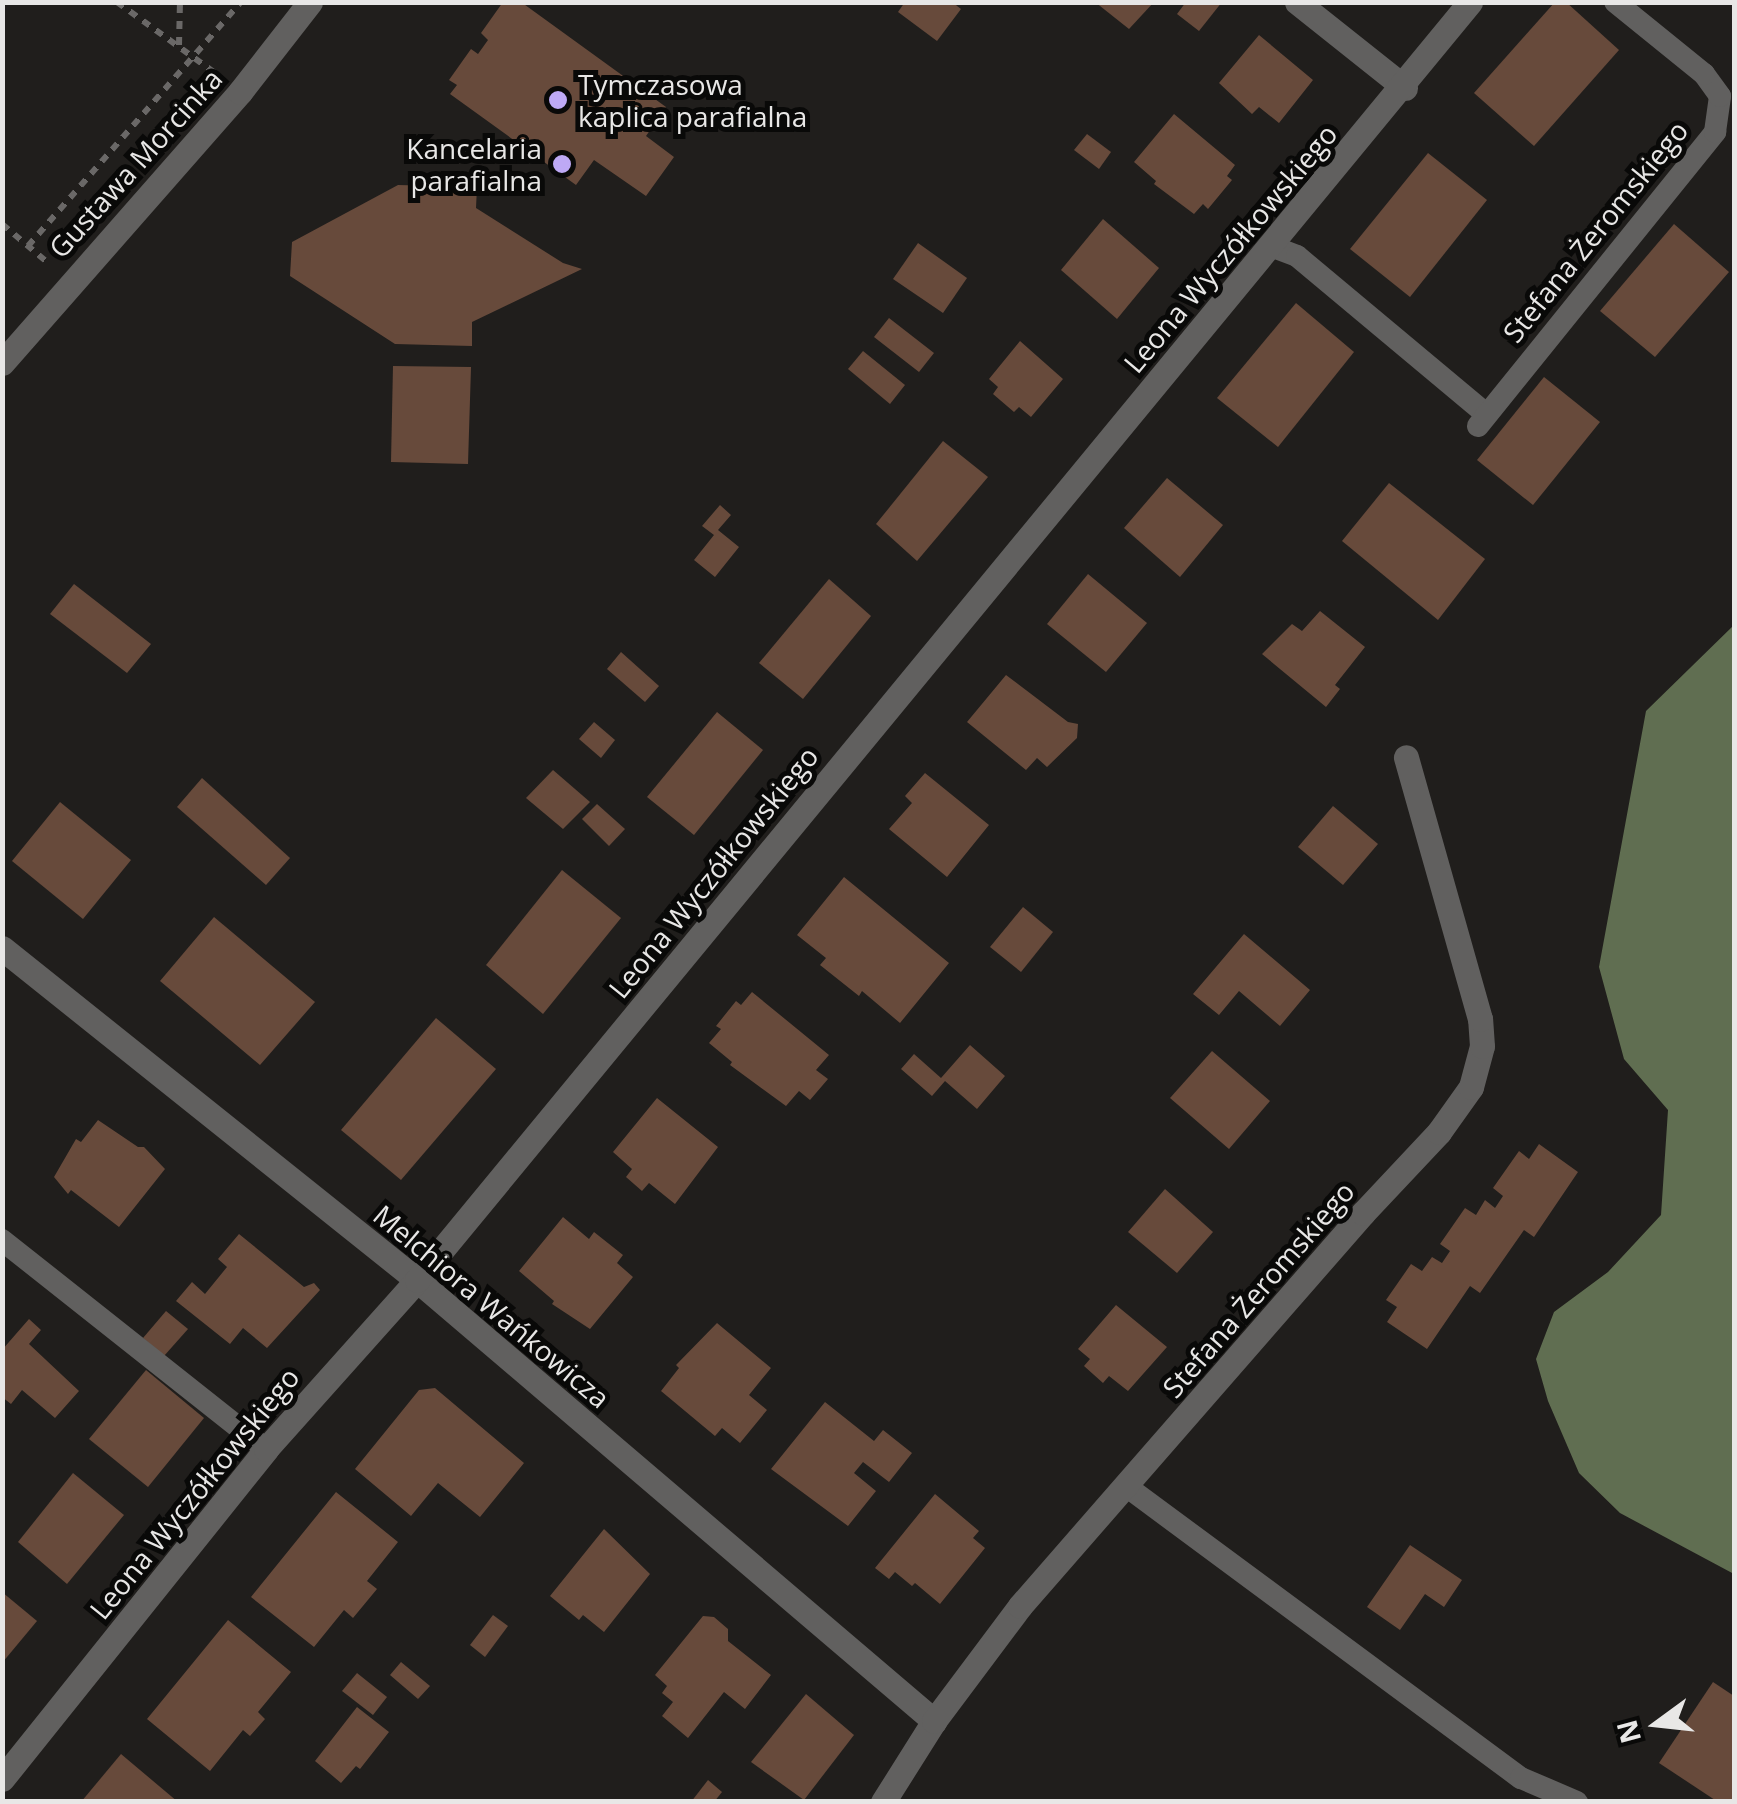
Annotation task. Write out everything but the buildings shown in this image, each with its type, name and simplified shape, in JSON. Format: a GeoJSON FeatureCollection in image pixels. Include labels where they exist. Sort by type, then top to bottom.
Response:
{"type":"FeatureCollection","features":[{"type":"Feature","properties":{"kind":"street","name":"Gustawa Morcinka"},"geometry":{"type":"LineString","coordinates":[[2,362],[240,92],[310,2]]}},
{"type":"Feature","properties":{"kind":"street"},"geometry":{"type":"LineString","coordinates":[[1297,2],[1405,88]]}},
{"type":"Feature","properties":{"kind":"street","name":"Leona Wyczółkowskiego"},"geometry":{"type":"LineString","coordinates":[[2,1778],[266,1448],[417,1280],[1405,88],[1470,2]]}},
{"type":"Feature","properties":{"kind":"street","name":"Stefana Żeromskiego"},"geometry":{"type":"LineString","coordinates":[[884,1802],[934,1720],[1020,1606],[1363,1213],[1439,1132],[1472,1087],[1482,1046],[1480,1019],[1406,757]]}},
{"type":"Feature","properties":{"kind":"street","name":"Melchiora Wańkowicza"},"geometry":{"type":"LineString","coordinates":[[2,948],[417,1280],[934,1720]]}},
{"type":"Feature","properties":{"kind":"lane","name":"Stefana Żeromskiego"},"geometry":{"type":"LineString","coordinates":[[1271,246],[1297,256],[1482,420],[1716,132],[1720,96],[1704,74],[1615,2]]}},
{"type":"Feature","properties":{"kind":"lane"},"geometry":{"type":"LineString","coordinates":[[2,1240],[266,1448]]}},
{"type":"Feature","properties":{"kind":"lane"},"geometry":{"type":"LineString","coordinates":[[1126,1486],[1522,1778],[1578,1802]]}},
{"type":"Feature","properties":{"kind":"path"},"geometry":{"type":"LineString","coordinates":[[118,2],[240,92]]}},
{"type":"Feature","properties":{"kind":"path"},"geometry":{"type":"LineString","coordinates":[[179,47],[180,2]]}},
{"type":"Feature","properties":{"kind":"path"},"geometry":{"type":"LineString","coordinates":[[28,246],[241,2]]}},
{"type":"Feature","properties":{"kind":"path"},"geometry":{"type":"LineString","coordinates":[[2,224],[70,281]]}},
{"type":"Feature","properties":{"kind":"shaded area"},"geometry":{"type":"Polygon","coordinates":[[[1734,625],[1734,1574],[1620,1513],[1579,1473],[1548,1401],[1536,1359],[1554,1312],[1608,1272],[1661,1215],[1668,1110],[1624,1059],[1599,967],[1646,711],[1734,625]]]}},
{"type":"Feature","properties":{"kind":"place","name":"Tymczasowa kaplica parafialna"},"geometry":{"type":"Point","coordinates":[558,100]}},
{"type":"Feature","properties":{"kind":"place","name":"Kancelaria parafialna"},"geometry":{"type":"Point","coordinates":[562,164]}}]}
